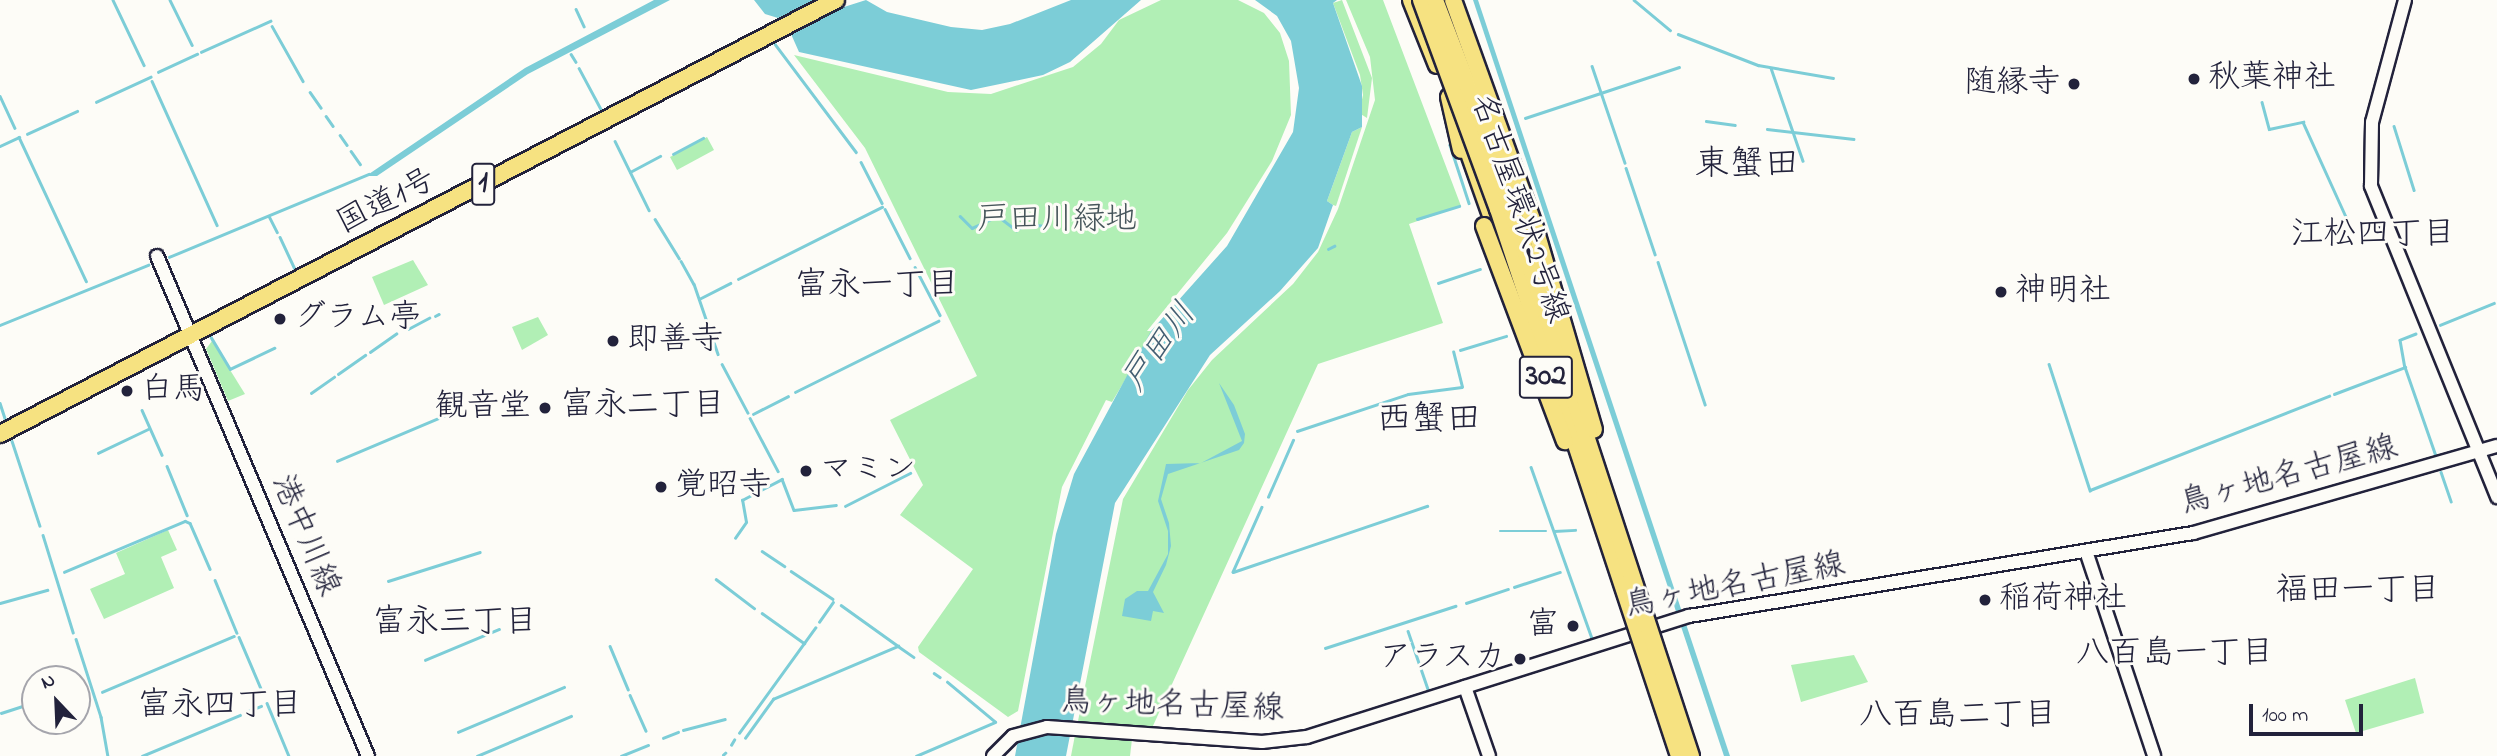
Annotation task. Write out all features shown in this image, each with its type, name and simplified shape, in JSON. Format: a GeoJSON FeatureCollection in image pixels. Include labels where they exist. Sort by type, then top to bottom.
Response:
{"type":"FeatureCollection","features":[{"type":"Feature","properties":{"kind":"highway","name":"国道1号"},"geometry":{"type":"LineString","coordinates":[[0,435],[836,0]]}},
{"type":"Feature","properties":{"kind":"highway","name":"名古屋環状2号線"},"geometry":{"type":"LineString","coordinates":[[1411,0],[1449,97],[1676,756]]}},
{"type":"Feature","properties":{"kind":"highway"},"geometry":{"type":"LineString","coordinates":[[1421,0],[1498,209],[1676,756]]}},
{"type":"Feature","properties":{"kind":"highway"},"geometry":{"type":"LineString","coordinates":[[1435,0],[1491,146],[1691,756]]}},
{"type":"Feature","properties":{"kind":"highway","name":"名古屋環状2号線"},"geometry":{"type":"LineString","coordinates":[[1442,0],[1496,144],[1698,756]]}},
{"type":"Feature","properties":{"kind":"highway"},"geometry":{"type":"LineString","coordinates":[[1453,0],[1561,307],[1619,537]]}},
{"type":"Feature","properties":{"kind":"highway"},"geometry":{"type":"LineString","coordinates":[[1449,97],[1484,226],[1536,372],[1603,526]]}},
{"type":"Feature","properties":{"kind":"main road"},"geometry":{"type":"LineString","coordinates":[[2405,0],[2371,126],[2371,186],[2497,497]]}},
{"type":"Feature","properties":{"kind":"main road","name":"港中川線"},"geometry":{"type":"LineString","coordinates":[[157,256],[368,756]]}},
{"type":"Feature","properties":{"kind":"main road","name":"鳥ヶ地名古屋線"},"geometry":{"type":"LineString","coordinates":[[993,756],[1013,737],[1047,727],[1262,742],[1307,737],[1681,618],[2193,533],[2497,446]]}},
{"type":"Feature","properties":{"kind":"main road"},"geometry":{"type":"LineString","coordinates":[[2086,551],[2153,756]]}},
{"type":"Feature","properties":{"kind":"main road"},"geometry":{"type":"LineString","coordinates":[[1465,687],[1489,756]]}},
{"type":"Feature","properties":{"kind":"green space","name":"戸田川緑地"},"geometry":{"type":"Polygon","coordinates":[[[1161,0],[1238,0],[1264,13],[1280,33],[1289,61],[1291,115],[1272,161],[1227,233],[1147,331],[1151,331],[1150,338],[1112,402],[1106,400],[1062,487],[1018,711],[1008,717],[919,652],[918,647],[973,569],[900,515],[923,485],[890,420],[977,376],[865,148],[794,55],[948,92],[991,94],[1073,67],[1101,44],[1119,20],[1161,0]]]}},
{"type":"Feature","properties":{"kind":"green space"},"geometry":{"type":"Polygon","coordinates":[[[1342,0],[1372,78],[1367,118],[1359,113],[1363,95],[1360,75],[1333,3],[1342,0]]]}},
{"type":"Feature","properties":{"kind":"green space"},"geometry":{"type":"Polygon","coordinates":[[[1346,0],[1383,0],[1461,206],[1409,224],[1443,323],[1318,364],[1152,728],[1078,721],[1123,499],[1188,390],[1212,360],[1293,284],[1318,252],[1338,209],[1375,100],[1370,57],[1346,0]]]}},
{"type":"Feature","properties":{"kind":"green space"},"geometry":{"type":"Polygon","coordinates":[[[1362,127],[1336,206],[1333,205],[1327,201],[1352,132],[1362,127]]]}},
{"type":"Feature","properties":{"kind":"green space"},"geometry":{"type":"Polygon","coordinates":[[[707,137],[714,150],[677,170],[670,157],[707,137]]]}},
{"type":"Feature","properties":{"kind":"green space"},"geometry":{"type":"Polygon","coordinates":[[[413,260],[428,285],[384,305],[372,277],[413,260]]]}},
{"type":"Feature","properties":{"kind":"green space"},"geometry":{"type":"Polygon","coordinates":[[[538,317],[548,335],[522,350],[512,327],[538,317]]]}},
{"type":"Feature","properties":{"kind":"green space"},"geometry":{"type":"Polygon","coordinates":[[[212,341],[245,394],[228,401],[206,349],[212,341]]]}},
{"type":"Feature","properties":{"kind":"green space"},"geometry":{"type":"Polygon","coordinates":[[[168,530],[177,550],[161,557],[174,588],[104,619],[90,589],[125,574],[116,553],[168,530]]]}},
{"type":"Feature","properties":{"kind":"green space"},"geometry":{"type":"Polygon","coordinates":[[[1854,655],[1868,682],[1801,702],[1791,665],[1854,655]]]}},
{"type":"Feature","properties":{"kind":"green space"},"geometry":{"type":"Polygon","coordinates":[[[2415,678],[2424,713],[2356,733],[2345,700],[2415,678]]]}},
{"type":"Feature","properties":{"kind":"green space"},"geometry":{"type":"Polygon","coordinates":[[[1075,735],[1132,739],[1130,756],[1071,756],[1075,735]]]}},
{"type":"Feature","properties":{"kind":"water"},"geometry":{"type":"Polygon","coordinates":[[[654,0],[670,0],[528,74],[377,176],[366,176],[525,68],[654,0]]]}},
{"type":"Feature","properties":{"kind":"water"},"geometry":{"type":"Polygon","coordinates":[[[754,0],[839,0],[844,7],[866,0],[887,12],[951,27],[982,30],[1010,24],[1071,0],[1141,0],[1070,62],[1043,75],[971,90],[799,52],[791,34],[811,25],[802,7],[778,18],[765,14],[754,0]]]}},
{"type":"Feature","properties":{"kind":"water","name":"戸田川"},"geometry":{"type":"Polygon","coordinates":[[[1255,0],[1337,0],[1333,3],[1362,86],[1362,127],[1352,132],[1327,201],[1333,205],[1318,248],[1280,291],[1210,355],[1115,503],[1066,756],[1015,756],[1056,534],[1074,474],[1151,331],[1227,246],[1293,132],[1299,88],[1291,41],[1277,16],[1255,0]]]}},
{"type":"Feature","properties":{"kind":"water"},"geometry":{"type":"Polygon","coordinates":[[[1473,0],[1478,0],[1730,756],[1724,756],[1473,0]]]}},
{"type":"Feature","properties":{"kind":"water"},"geometry":{"type":"Polygon","coordinates":[[[1219,383],[1234,405],[1245,434],[1244,443],[1239,450],[1202,463],[1242,441],[1219,383]]]}},
{"type":"Feature","properties":{"kind":"water"},"geometry":{"type":"Polygon","coordinates":[[[1200,463],[1168,474],[1161,499],[1169,523],[1171,546],[1166,565],[1153,592],[1164,613],[1153,611],[1151,621],[1122,616],[1125,599],[1137,591],[1148,591],[1168,554],[1168,531],[1158,501],[1166,464],[1200,463]]]}},
{"type":"Feature","properties":{"kind":"waterway"},"geometry":{"type":"LineString","coordinates":[[113,0],[144,65]]}},
{"type":"Feature","properties":{"kind":"waterway"},"geometry":{"type":"LineString","coordinates":[[170,0],[192,45]]}},
{"type":"Feature","properties":{"kind":"waterway"},"geometry":{"type":"LineString","coordinates":[[1634,0],[1670,30]]}},
{"type":"Feature","properties":{"kind":"waterway"},"geometry":{"type":"LineString","coordinates":[[576,9],[584,26]]}},
{"type":"Feature","properties":{"kind":"waterway"},"geometry":{"type":"LineString","coordinates":[[201,52],[270,21]]}},
{"type":"Feature","properties":{"kind":"waterway"},"geometry":{"type":"LineString","coordinates":[[272,26],[303,81]]}},
{"type":"Feature","properties":{"kind":"waterway"},"geometry":{"type":"LineString","coordinates":[[1678,34],[1758,65],[1833,78]]}},
{"type":"Feature","properties":{"kind":"waterway"},"geometry":{"type":"LineString","coordinates":[[775,44],[856,152]]}},
{"type":"Feature","properties":{"kind":"waterway"},"geometry":{"type":"LineString","coordinates":[[158,72],[197,54]]}},
{"type":"Feature","properties":{"kind":"waterway"},"geometry":{"type":"LineString","coordinates":[[571,54],[576,62]]}},
{"type":"Feature","properties":{"kind":"waterway"},"geometry":{"type":"LineString","coordinates":[[1592,66],[1625,163]]}},
{"type":"Feature","properties":{"kind":"waterway"},"geometry":{"type":"LineString","coordinates":[[1525,118],[1679,67]]}},
{"type":"Feature","properties":{"kind":"waterway"},"geometry":{"type":"LineString","coordinates":[[579,68],[602,111]]}},
{"type":"Feature","properties":{"kind":"waterway"},"geometry":{"type":"LineString","coordinates":[[1771,68],[1803,161]]}},
{"type":"Feature","properties":{"kind":"waterway"},"geometry":{"type":"LineString","coordinates":[[96,102],[150,77]]}},
{"type":"Feature","properties":{"kind":"waterway"},"geometry":{"type":"LineString","coordinates":[[152,81],[217,225]]}},
{"type":"Feature","properties":{"kind":"waterway"},"geometry":{"type":"LineString","coordinates":[[310,92],[321,108]]}},
{"type":"Feature","properties":{"kind":"waterway"},"geometry":{"type":"LineString","coordinates":[[0,96],[15,128]]}},
{"type":"Feature","properties":{"kind":"waterway"},"geometry":{"type":"LineString","coordinates":[[2262,102],[2269,129],[2303,122],[2347,219]]}},
{"type":"Feature","properties":{"kind":"waterway"},"geometry":{"type":"LineString","coordinates":[[27,134],[77,111]]}},
{"type":"Feature","properties":{"kind":"waterway"},"geometry":{"type":"LineString","coordinates":[[326,116],[333,126]]}},
{"type":"Feature","properties":{"kind":"waterway"},"geometry":{"type":"LineString","coordinates":[[1706,121],[1735,125]]}},
{"type":"Feature","properties":{"kind":"waterway"},"geometry":{"type":"LineString","coordinates":[[2394,126],[2414,190]]}},
{"type":"Feature","properties":{"kind":"waterway"},"geometry":{"type":"LineString","coordinates":[[1767,129],[1853,139]]}},
{"type":"Feature","properties":{"kind":"waterway"},"geometry":{"type":"LineString","coordinates":[[340,135],[347,145]]}},
{"type":"Feature","properties":{"kind":"waterway"},"geometry":{"type":"LineString","coordinates":[[0,146],[19,137],[86,281]]}},
{"type":"Feature","properties":{"kind":"waterway"},"geometry":{"type":"LineString","coordinates":[[673,154],[703,138]]}},
{"type":"Feature","properties":{"kind":"waterway"},"geometry":{"type":"LineString","coordinates":[[615,141],[649,210]]}},
{"type":"Feature","properties":{"kind":"waterway"},"geometry":{"type":"LineString","coordinates":[[1454,144],[1450,145],[1469,203]]}},
{"type":"Feature","properties":{"kind":"waterway"},"geometry":{"type":"LineString","coordinates":[[351,151],[360,164]]}},
{"type":"Feature","properties":{"kind":"waterway"},"geometry":{"type":"LineString","coordinates":[[630,172],[660,156]]}},
{"type":"Feature","properties":{"kind":"waterway"},"geometry":{"type":"LineString","coordinates":[[861,162],[882,203]]}},
{"type":"Feature","properties":{"kind":"waterway"},"geometry":{"type":"LineString","coordinates":[[1626,168],[1655,254]]}},
{"type":"Feature","properties":{"kind":"waterway"},"geometry":{"type":"LineString","coordinates":[[169,257],[368,174]]}},
{"type":"Feature","properties":{"kind":"waterway"},"geometry":{"type":"LineString","coordinates":[[1417,219],[1459,206]]}},
{"type":"Feature","properties":{"kind":"waterway"},"geometry":{"type":"LineString","coordinates":[[738,279],[882,207]]}},
{"type":"Feature","properties":{"kind":"waterway"},"geometry":{"type":"LineString","coordinates":[[885,209],[910,258]]}},
{"type":"Feature","properties":{"kind":"waterway"},"geometry":{"type":"LineString","coordinates":[[269,216],[277,232]]}},
{"type":"Feature","properties":{"kind":"waterway"},"geometry":{"type":"LineString","coordinates":[[960,216],[972,228],[998,216],[1016,230],[1027,224],[1046,226]]}},
{"type":"Feature","properties":{"kind":"waterway"},"geometry":{"type":"LineString","coordinates":[[655,219],[679,258]]}},
{"type":"Feature","properties":{"kind":"waterway"},"geometry":{"type":"LineString","coordinates":[[280,237],[296,271]]}},
{"type":"Feature","properties":{"kind":"waterway"},"geometry":{"type":"LineString","coordinates":[[1328,249],[1334,246]]}},
{"type":"Feature","properties":{"kind":"waterway"},"geometry":{"type":"LineString","coordinates":[[681,261],[694,284],[718,354]]}},
{"type":"Feature","properties":{"kind":"waterway"},"geometry":{"type":"LineString","coordinates":[[1658,262],[1705,404]]}},
{"type":"Feature","properties":{"kind":"waterway"},"geometry":{"type":"LineString","coordinates":[[0,325],[148,265]]}},
{"type":"Feature","properties":{"kind":"waterway"},"geometry":{"type":"LineString","coordinates":[[915,267],[940,315]]}},
{"type":"Feature","properties":{"kind":"waterway"},"geometry":{"type":"LineString","coordinates":[[1438,283],[1480,269]]}},
{"type":"Feature","properties":{"kind":"waterway"},"geometry":{"type":"LineString","coordinates":[[699,299],[730,283]]}},
{"type":"Feature","properties":{"kind":"waterway"},"geometry":{"type":"LineString","coordinates":[[2440,325],[2494,303]]}},
{"type":"Feature","properties":{"kind":"waterway"},"geometry":{"type":"LineString","coordinates":[[435,316],[439,314]]}},
{"type":"Feature","properties":{"kind":"waterway"},"geometry":{"type":"LineString","coordinates":[[408,329],[429,318]]}},
{"type":"Feature","properties":{"kind":"waterway"},"geometry":{"type":"LineString","coordinates":[[795,392],[938,321]]}},
{"type":"Feature","properties":{"kind":"waterway"},"geometry":{"type":"LineString","coordinates":[[370,352],[396,334]]}},
{"type":"Feature","properties":{"kind":"waterway"},"geometry":{"type":"LineString","coordinates":[[2416,334],[2400,340],[2405,367],[2436,456]]}},
{"type":"Feature","properties":{"kind":"waterway"},"geometry":{"type":"LineString","coordinates":[[1460,350],[1506,336]]}},
{"type":"Feature","properties":{"kind":"waterway"},"geometry":{"type":"LineString","coordinates":[[211,337],[230,369],[274,348]]}},
{"type":"Feature","properties":{"kind":"waterway"},"geometry":{"type":"LineString","coordinates":[[1297,431],[1408,394],[1462,387],[1453,352]]}},
{"type":"Feature","properties":{"kind":"waterway"},"geometry":{"type":"LineString","coordinates":[[338,374],[365,355]]}},
{"type":"Feature","properties":{"kind":"waterway"},"geometry":{"type":"LineString","coordinates":[[722,364],[748,413]]}},
{"type":"Feature","properties":{"kind":"waterway"},"geometry":{"type":"LineString","coordinates":[[2049,364],[2090,490],[2329,396]]}},
{"type":"Feature","properties":{"kind":"waterway"},"geometry":{"type":"LineString","coordinates":[[2334,394],[2405,367]]}},
{"type":"Feature","properties":{"kind":"waterway"},"geometry":{"type":"LineString","coordinates":[[311,393],[334,377]]}},
{"type":"Feature","properties":{"kind":"waterway"},"geometry":{"type":"LineString","coordinates":[[753,414],[788,396]]}},
{"type":"Feature","properties":{"kind":"waterway"},"geometry":{"type":"LineString","coordinates":[[0,403],[6,422]]}},
{"type":"Feature","properties":{"kind":"waterway"},"geometry":{"type":"LineString","coordinates":[[142,410],[162,455]]}},
{"type":"Feature","properties":{"kind":"waterway"},"geometry":{"type":"LineString","coordinates":[[337,461],[448,414]]}},
{"type":"Feature","properties":{"kind":"waterway"},"geometry":{"type":"LineString","coordinates":[[750,418],[778,471]]}},
{"type":"Feature","properties":{"kind":"waterway"},"geometry":{"type":"LineString","coordinates":[[98,453],[148,429]]}},
{"type":"Feature","properties":{"kind":"waterway"},"geometry":{"type":"LineString","coordinates":[[1268,497],[1293,440]]}},
{"type":"Feature","properties":{"kind":"waterway"},"geometry":{"type":"LineString","coordinates":[[12,441],[40,526]]}},
{"type":"Feature","properties":{"kind":"waterway"},"geometry":{"type":"LineString","coordinates":[[167,466],[187,515]]}},
{"type":"Feature","properties":{"kind":"waterway"},"geometry":{"type":"LineString","coordinates":[[1531,467],[1592,638]]}},
{"type":"Feature","properties":{"kind":"waterway"},"geometry":{"type":"LineString","coordinates":[[2441,472],[2451,501]]}},
{"type":"Feature","properties":{"kind":"waterway"},"geometry":{"type":"LineString","coordinates":[[845,506],[910,473]]}},
{"type":"Feature","properties":{"kind":"waterway"},"geometry":{"type":"LineString","coordinates":[[735,538],[746,522],[742,500],[782,479],[794,510],[836,505]]}},
{"type":"Feature","properties":{"kind":"waterway"},"geometry":{"type":"LineString","coordinates":[[1262,507],[1233,572],[1427,506]]}},
{"type":"Feature","properties":{"kind":"waterway"},"geometry":{"type":"LineString","coordinates":[[64,572],[185,521],[190,523],[210,569]]}},
{"type":"Feature","properties":{"kind":"waterway"},"geometry":{"type":"LineString","coordinates":[[1554,531],[1575,530]]}},
{"type":"Feature","properties":{"kind":"waterway"},"geometry":{"type":"LineString","coordinates":[[1500,531],[1546,531]]}},
{"type":"Feature","properties":{"kind":"waterway"},"geometry":{"type":"LineString","coordinates":[[43,535],[73,632]]}},
{"type":"Feature","properties":{"kind":"waterway"},"geometry":{"type":"LineString","coordinates":[[762,551],[784,566]]}},
{"type":"Feature","properties":{"kind":"waterway"},"geometry":{"type":"LineString","coordinates":[[388,581],[480,552]]}},
{"type":"Feature","properties":{"kind":"waterway"},"geometry":{"type":"LineString","coordinates":[[791,571],[833,599]]}},
{"type":"Feature","properties":{"kind":"waterway"},"geometry":{"type":"LineString","coordinates":[[1514,587],[1560,572]]}},
{"type":"Feature","properties":{"kind":"waterway"},"geometry":{"type":"LineString","coordinates":[[716,579],[754,608]]}},
{"type":"Feature","properties":{"kind":"waterway"},"geometry":{"type":"LineString","coordinates":[[215,580],[237,633]]}},
{"type":"Feature","properties":{"kind":"waterway"},"geometry":{"type":"LineString","coordinates":[[1466,603],[1508,589]]}},
{"type":"Feature","properties":{"kind":"waterway"},"geometry":{"type":"LineString","coordinates":[[0,603],[47,590]]}},
{"type":"Feature","properties":{"kind":"waterway"},"geometry":{"type":"LineString","coordinates":[[819,622],[833,602]]}},
{"type":"Feature","properties":{"kind":"waterway"},"geometry":{"type":"LineString","coordinates":[[841,605],[898,646]]}},
{"type":"Feature","properties":{"kind":"waterway"},"geometry":{"type":"LineString","coordinates":[[1325,648],[1455,606]]}},
{"type":"Feature","properties":{"kind":"waterway"},"geometry":{"type":"LineString","coordinates":[[762,613],[804,643]]}},
{"type":"Feature","properties":{"kind":"waterway"},"geometry":{"type":"LineString","coordinates":[[739,733],[815,628]]}},
{"type":"Feature","properties":{"kind":"waterway"},"geometry":{"type":"LineString","coordinates":[[425,660],[499,629]]}},
{"type":"Feature","properties":{"kind":"waterway"},"geometry":{"type":"LineString","coordinates":[[1408,631],[1429,692]]}},
{"type":"Feature","properties":{"kind":"waterway"},"geometry":{"type":"LineString","coordinates":[[102,692],[234,636]]}},
{"type":"Feature","properties":{"kind":"waterway"},"geometry":{"type":"LineString","coordinates":[[239,637],[262,691]]}},
{"type":"Feature","properties":{"kind":"waterway"},"geometry":{"type":"LineString","coordinates":[[76,639],[101,717],[108,756]]}},
{"type":"Feature","properties":{"kind":"waterway"},"geometry":{"type":"LineString","coordinates":[[610,646],[628,689]]}},
{"type":"Feature","properties":{"kind":"waterway"},"geometry":{"type":"LineString","coordinates":[[745,738],[773,699],[898,646],[914,657]]}},
{"type":"Feature","properties":{"kind":"waterway"},"geometry":{"type":"LineString","coordinates":[[934,673],[940,677]]}},
{"type":"Feature","properties":{"kind":"waterway"},"geometry":{"type":"LineString","coordinates":[[916,756],[995,722],[947,682]]}},
{"type":"Feature","properties":{"kind":"waterway"},"geometry":{"type":"LineString","coordinates":[[458,732],[564,687]]}},
{"type":"Feature","properties":{"kind":"waterway"},"geometry":{"type":"LineString","coordinates":[[630,695],[646,731]]}},
{"type":"Feature","properties":{"kind":"waterway"},"geometry":{"type":"LineString","coordinates":[[267,703],[289,756]]}},
{"type":"Feature","properties":{"kind":"waterway"},"geometry":{"type":"LineString","coordinates":[[246,712],[261,706]]}},
{"type":"Feature","properties":{"kind":"waterway"},"geometry":{"type":"LineString","coordinates":[[1,713],[21,707]]}},
{"type":"Feature","properties":{"kind":"waterway"},"geometry":{"type":"LineString","coordinates":[[142,756],[240,715]]}},
{"type":"Feature","properties":{"kind":"waterway"},"geometry":{"type":"LineString","coordinates":[[477,756],[571,716]]}},
{"type":"Feature","properties":{"kind":"waterway"},"geometry":{"type":"LineString","coordinates":[[683,730],[725,719]]}},
{"type":"Feature","properties":{"kind":"waterway"},"geometry":{"type":"LineString","coordinates":[[663,738],[678,732]]}},
{"type":"Feature","properties":{"kind":"waterway"},"geometry":{"type":"LineString","coordinates":[[731,745],[734,740]]}},
{"type":"Feature","properties":{"kind":"waterway"},"geometry":{"type":"LineString","coordinates":[[621,756],[648,745]]}},
{"type":"Feature","properties":{"kind":"place","name":"秋葉神社"},"geometry":{"type":"Point","coordinates":[2194,79]}},
{"type":"Feature","properties":{"kind":"place","name":"随縁寺"},"geometry":{"type":"Point","coordinates":[2074,84]}},
{"type":"Feature","properties":{"kind":"place","name":"神明社"},"geometry":{"type":"Point","coordinates":[2001,292]}},
{"type":"Feature","properties":{"kind":"place","name":"グラム亭"},"geometry":{"type":"Point","coordinates":[280,319]}},
{"type":"Feature","properties":{"kind":"place","name":"即善寺"},"geometry":{"type":"Point","coordinates":[613,341]}},
{"type":"Feature","properties":{"kind":"place","name":"白馬"},"geometry":{"type":"Point","coordinates":[127,391]}},
{"type":"Feature","properties":{"kind":"place","name":"観音堂"},"geometry":{"type":"Point","coordinates":[545,408]}},
{"type":"Feature","properties":{"kind":"place","name":"マミン"},"geometry":{"type":"Point","coordinates":[806,471]}},
{"type":"Feature","properties":{"kind":"place","name":"覚昭寺"},"geometry":{"type":"Point","coordinates":[661,487]}},
{"type":"Feature","properties":{"kind":"place","name":"稲荷神社"},"geometry":{"type":"Point","coordinates":[1985,600]}},
{"type":"Feature","properties":{"kind":"place","name":"富"},"geometry":{"type":"Point","coordinates":[1573,626]}},
{"type":"Feature","properties":{"kind":"place","name":"アラスカ"},"geometry":{"type":"Point","coordinates":[1520,659]}},
{"type":"Feature","properties":{"kind":"district","name":"東蟹田"},"geometry":{"type":"Point","coordinates":[1747,166]}},
{"type":"Feature","properties":{"kind":"district","name":"江松四丁目"},"geometry":{"type":"Point","coordinates":[2373,236]}},
{"type":"Feature","properties":{"kind":"district","name":"富永一丁目"},"geometry":{"type":"Point","coordinates":[877,287]}},
{"type":"Feature","properties":{"kind":"district","name":"富永二丁目"},"geometry":{"type":"Point","coordinates":[643,407]}},
{"type":"Feature","properties":{"kind":"district","name":"西蟹田"},"geometry":{"type":"Point","coordinates":[1429,421]}},
{"type":"Feature","properties":{"kind":"district","name":"福田一丁目"},"geometry":{"type":"Point","coordinates":[2358,592]}},
{"type":"Feature","properties":{"kind":"district","name":"富永三丁目"},"geometry":{"type":"Point","coordinates":[455,624]}},
{"type":"Feature","properties":{"kind":"district","name":"八百島一丁目"},"geometry":{"type":"Point","coordinates":[2175,655]}},
{"type":"Feature","properties":{"kind":"district","name":"富永四丁目"},"geometry":{"type":"Point","coordinates":[220,707]}},
{"type":"Feature","properties":{"kind":"district","name":"八百島二丁目"},"geometry":{"type":"Point","coordinates":[1958,717]}}]}
